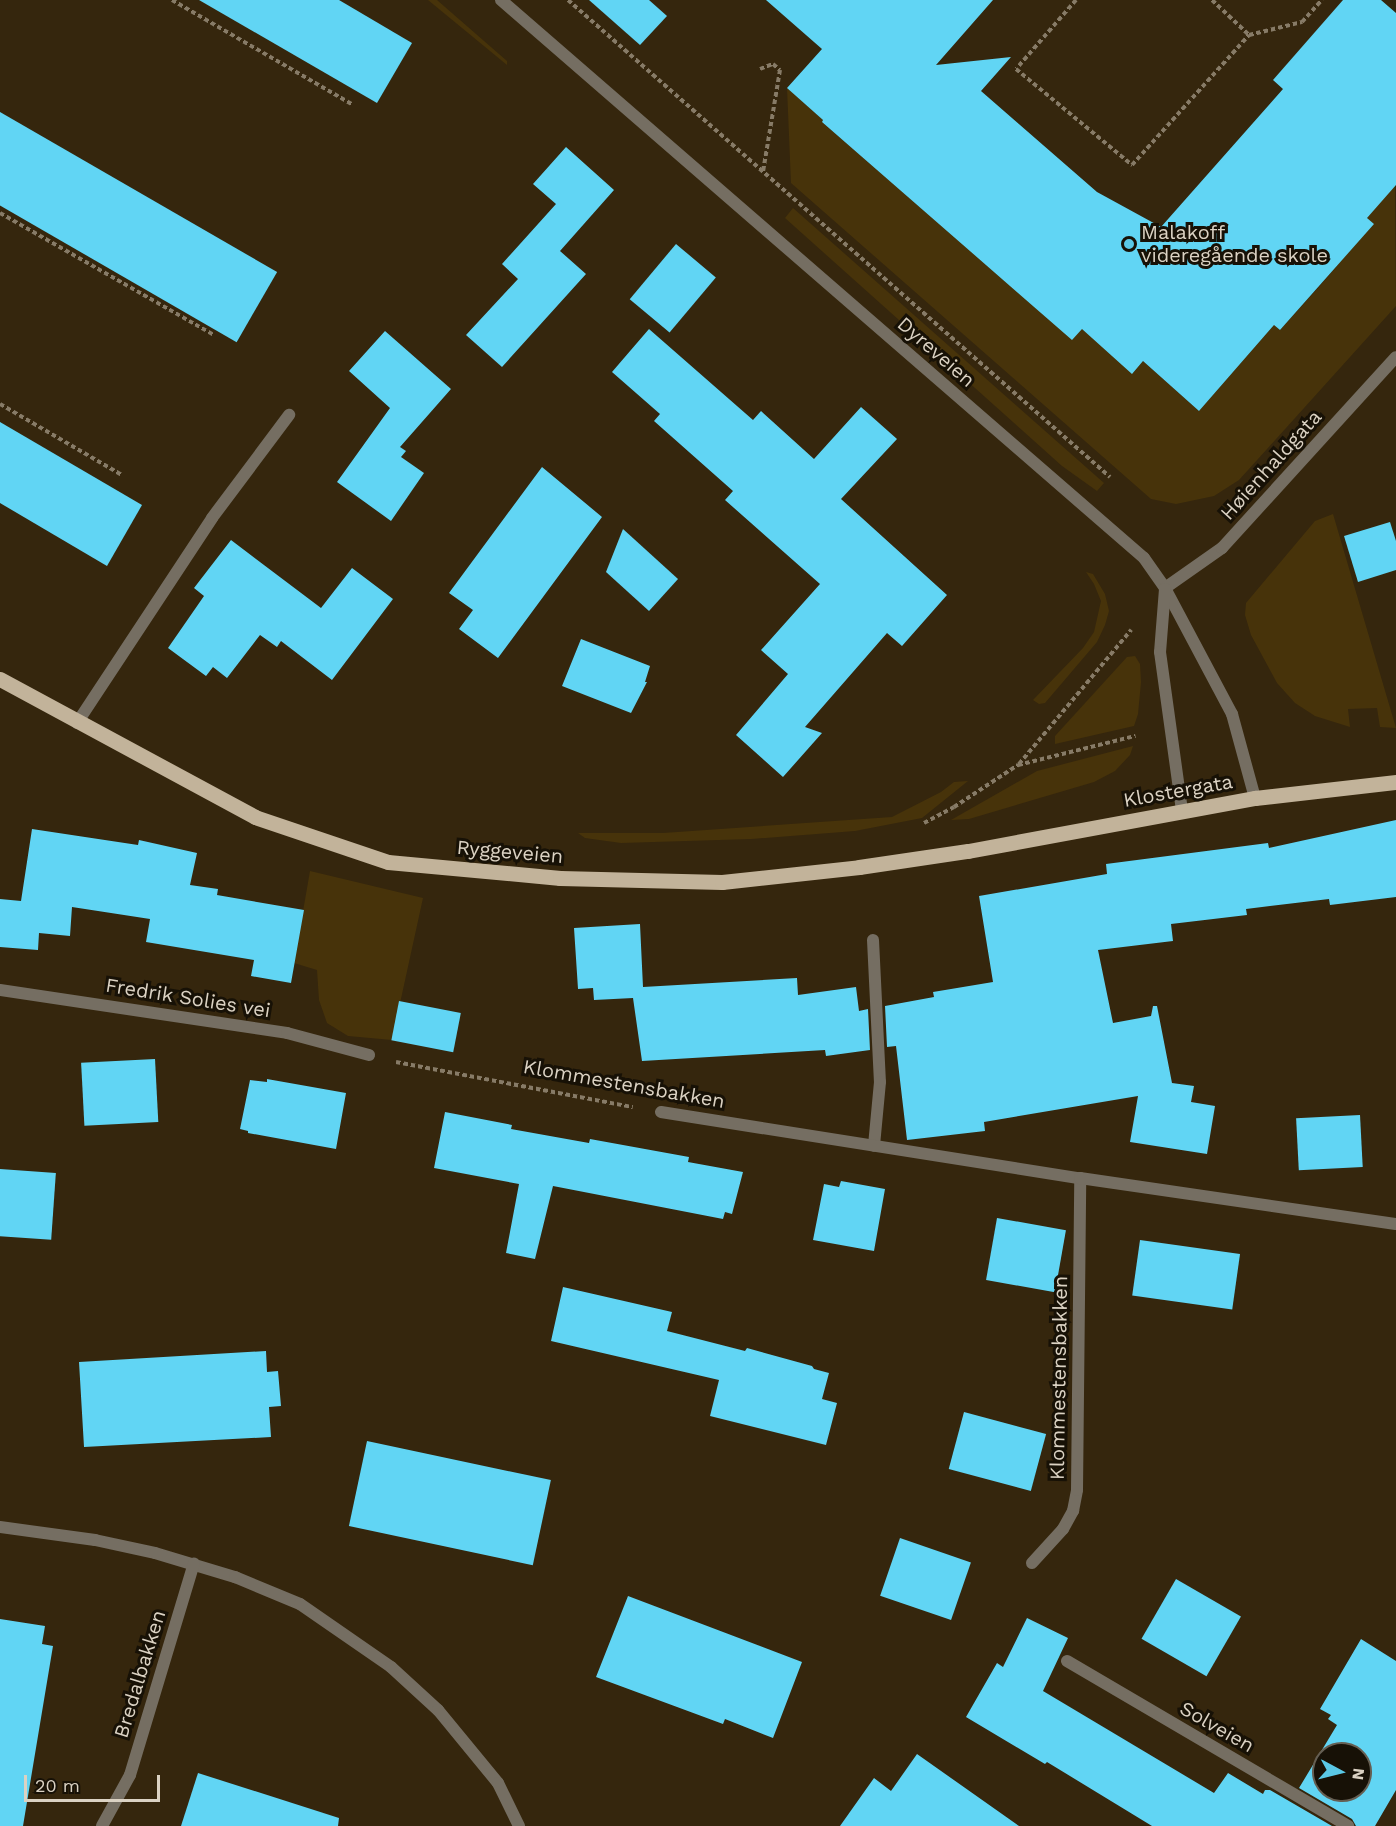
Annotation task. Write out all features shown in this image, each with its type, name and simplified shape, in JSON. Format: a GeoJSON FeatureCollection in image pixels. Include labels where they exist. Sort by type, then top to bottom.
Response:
{"type":"FeatureCollection","features":[{"type":"Feature","properties":{"kind":"main road","name":"Ryggeveien"},"geometry":{"type":"LineString","coordinates":[[0,679],[77,723],[255,817],[388,862],[560,879],[722,882],[968,851]]}},
{"type":"Feature","properties":{"kind":"main road","name":"Klostergata"},"geometry":{"type":"LineString","coordinates":[[968,851],[1256,798],[1396,782]]}},
{"type":"Feature","properties":{"kind":"street","name":"Dyreveien"},"geometry":{"type":"LineString","coordinates":[[501,0],[1144,558],[1165,588],[1232,714],[1256,798]]}},
{"type":"Feature","properties":{"kind":"street","name":"Høienhaldgata"},"geometry":{"type":"LineString","coordinates":[[1165,588],[1222,548],[1396,357]]}},
{"type":"Feature","properties":{"kind":"street"},"geometry":{"type":"LineString","coordinates":[[77,723],[212,518],[289,415]]}},
{"type":"Feature","properties":{"kind":"street"},"geometry":{"type":"LineString","coordinates":[[1165,588],[1160,652],[1182,811]]}},
{"type":"Feature","properties":{"kind":"street"},"geometry":{"type":"LineString","coordinates":[[873,940],[880,1082],[874,1146]]}},
{"type":"Feature","properties":{"kind":"street","name":"Fredrik Solies vei"},"geometry":{"type":"LineString","coordinates":[[0,990],[287,1033],[369,1054]]}},
{"type":"Feature","properties":{"kind":"street","name":"Klommestensbakken"},"geometry":{"type":"LineString","coordinates":[[661,1112],[1080,1178],[1396,1224]]}},
{"type":"Feature","properties":{"kind":"street","name":"Klommestensbakken"},"geometry":{"type":"LineString","coordinates":[[1032,1563],[1063,1529],[1073,1511],[1077,1490],[1080,1178]]}},
{"type":"Feature","properties":{"kind":"street"},"geometry":{"type":"LineString","coordinates":[[0,1527],[95,1540],[194,1563],[300,1604],[391,1667],[438,1710],[498,1783],[519,1826]]}},
{"type":"Feature","properties":{"kind":"street","name":"Bredalbakken"},"geometry":{"type":"LineString","coordinates":[[102,1826],[130,1775],[194,1563]]}},
{"type":"Feature","properties":{"kind":"street","name":"Solveien"},"geometry":{"type":"LineString","coordinates":[[1067,1661],[1348,1826]]}},
{"type":"Feature","properties":{"kind":"path"},"geometry":{"type":"LineString","coordinates":[[172,0],[353,105]]}},
{"type":"Feature","properties":{"kind":"path"},"geometry":{"type":"LineString","coordinates":[[568,0],[1110,477]]}},
{"type":"Feature","properties":{"kind":"path"},"geometry":{"type":"LineString","coordinates":[[1076,0],[1016,69],[1132,165],[1249,35],[1302,22],[1322,0]]}},
{"type":"Feature","properties":{"kind":"path"},"geometry":{"type":"LineString","coordinates":[[1212,0],[1249,35]]}},
{"type":"Feature","properties":{"kind":"path"},"geometry":{"type":"LineString","coordinates":[[760,69],[774,64],[780,70],[763,172]]}},
{"type":"Feature","properties":{"kind":"path"},"geometry":{"type":"LineString","coordinates":[[0,213],[214,335]]}},
{"type":"Feature","properties":{"kind":"path"},"geometry":{"type":"LineString","coordinates":[[0,404],[122,475]]}},
{"type":"Feature","properties":{"kind":"path"},"geometry":{"type":"LineString","coordinates":[[924,823],[954,807],[1018,765],[1132,629]]}},
{"type":"Feature","properties":{"kind":"path"},"geometry":{"type":"LineString","coordinates":[[1018,765],[1135,736]]}},
{"type":"Feature","properties":{"kind":"path","name":"Klommestensbakken"},"geometry":{"type":"LineString","coordinates":[[369,1054],[391,1061],[661,1112]]}},
{"type":"Feature","properties":{"kind":"shaded area"},"geometry":{"type":"Polygon","coordinates":[[[428,0],[437,0],[507,61],[507,65],[428,0]]]}},
{"type":"Feature","properties":{"kind":"shaded area"},"geometry":{"type":"Polygon","coordinates":[[[787,88],[823,120],[822,122],[1072,339],[1092,317],[1133,373],[1143,361],[1199,411],[1274,325],[1280,330],[1318,288],[1337,266],[1367,218],[1395,185],[1396,306],[1239,480],[1214,496],[1176,504],[1151,499],[791,183],[787,88]]]}},
{"type":"Feature","properties":{"kind":"shaded area"},"geometry":{"type":"Polygon","coordinates":[[[793,208],[1104,483],[1097,491],[1062,466],[785,218],[793,208]]]}},
{"type":"Feature","properties":{"kind":"shaded area"},"geometry":{"type":"Polygon","coordinates":[[[1333,514],[1396,728],[1380,727],[1377,708],[1348,709],[1350,727],[1315,716],[1295,703],[1277,683],[1251,635],[1245,615],[1246,603],[1315,521],[1333,514]]]}},
{"type":"Feature","properties":{"kind":"shaded area"},"geometry":{"type":"Polygon","coordinates":[[[1086,572],[1093,574],[1105,594],[1109,611],[1105,625],[1097,642],[1045,703],[1039,704],[1033,700],[1083,648],[1094,632],[1101,601],[1086,572]]]}},
{"type":"Feature","properties":{"kind":"shaded area"},"geometry":{"type":"Polygon","coordinates":[[[1135,656],[1140,664],[1141,682],[1138,714],[1134,726],[1055,744],[1055,736],[1127,657],[1135,656]]]}},
{"type":"Feature","properties":{"kind":"shaded area"},"geometry":{"type":"Polygon","coordinates":[[[1133,746],[1130,755],[1115,771],[1094,782],[969,819],[951,820],[1037,771],[1133,746]]]}},
{"type":"Feature","properties":{"kind":"shaded area"},"geometry":{"type":"Polygon","coordinates":[[[968,781],[922,818],[855,831],[751,839],[621,843],[585,838],[578,833],[663,833],[892,817],[941,792],[954,782],[968,781]]]}},
{"type":"Feature","properties":{"kind":"shaded area"},"geometry":{"type":"Polygon","coordinates":[[[310,871],[423,898],[392,1040],[348,1036],[327,1023],[319,1000],[317,970],[294,963],[310,871]]]}},
{"type":"Feature","properties":{"kind":"building"},"geometry":{"type":"Polygon","coordinates":[[[199,0],[339,0],[412,43],[377,103],[199,0]]]}},
{"type":"Feature","properties":{"kind":"building"},"geometry":{"type":"Polygon","coordinates":[[[589,0],[649,0],[667,16],[640,45],[589,0]]]}},
{"type":"Feature","properties":{"kind":"building"},"geometry":{"type":"Polygon","coordinates":[[[766,0],[993,0],[936,65],[1011,57],[981,91],[1097,192],[1161,227],[1283,89],[1273,80],[1343,0],[1381,0],[1396,13],[1396,185],[1367,218],[1374,224],[1280,330],[1274,325],[1199,411],[1143,361],[1132,374],[1082,329],[1072,340],[822,122],[823,120],[787,88],[822,49],[766,0]]]}},
{"type":"Feature","properties":{"kind":"building"},"geometry":{"type":"Polygon","coordinates":[[[0,112],[277,272],[237,342],[0,206],[0,112]]]}},
{"type":"Feature","properties":{"kind":"building"},"geometry":{"type":"Polygon","coordinates":[[[566,147],[614,190],[560,251],[586,274],[502,367],[466,335],[518,279],[502,264],[556,204],[533,184],[566,147]]]}},
{"type":"Feature","properties":{"kind":"building"},"geometry":{"type":"Polygon","coordinates":[[[676,244],[716,277],[670,333],[630,299],[676,244]]]}},
{"type":"Feature","properties":{"kind":"building"},"geometry":{"type":"Polygon","coordinates":[[[649,329],[753,420],[761,411],[814,459],[861,407],[897,439],[841,499],[947,595],[902,646],[887,633],[805,727],[822,733],[783,777],[736,735],[788,674],[761,650],[820,584],[725,500],[733,491],[654,421],[660,414],[612,372],[649,329]]]}},
{"type":"Feature","properties":{"kind":"building"},"geometry":{"type":"Polygon","coordinates":[[[385,331],[451,389],[400,447],[406,451],[401,457],[424,473],[391,521],[337,482],[390,408],[349,371],[385,331]]]}},
{"type":"Feature","properties":{"kind":"building"},"geometry":{"type":"Polygon","coordinates":[[[0,422],[142,505],[107,566],[0,503],[0,422]]]}},
{"type":"Feature","properties":{"kind":"building"},"geometry":{"type":"Polygon","coordinates":[[[542,467],[602,517],[498,658],[459,629],[473,610],[449,593],[542,467]]]}},
{"type":"Feature","properties":{"kind":"building"},"geometry":{"type":"Polygon","coordinates":[[[1390,522],[1396,541],[1396,570],[1358,582],[1344,536],[1390,522]]]}},
{"type":"Feature","properties":{"kind":"building"},"geometry":{"type":"Polygon","coordinates":[[[623,529],[678,579],[649,611],[606,572],[623,529]]]}},
{"type":"Feature","properties":{"kind":"building"},"geometry":{"type":"Polygon","coordinates":[[[231,540],[321,608],[352,568],[393,599],[332,680],[281,641],[277,647],[260,635],[227,678],[213,667],[206,676],[168,648],[204,596],[194,588],[231,540]]]}},
{"type":"Feature","properties":{"kind":"building"},"geometry":{"type":"Polygon","coordinates":[[[581,639],[650,666],[645,682],[647,682],[631,713],[562,686],[581,639]]]}},
{"type":"Feature","properties":{"kind":"building"},"geometry":{"type":"Polygon","coordinates":[[[1396,820],[1396,897],[1330,905],[1329,899],[1246,909],[1247,915],[1171,924],[1173,941],[1098,950],[1113,1023],[1151,1016],[1153,1006],[1157,1006],[1172,1083],[1194,1086],[1191,1102],[1215,1106],[1207,1154],[1130,1142],[1138,1096],[984,1122],[985,1131],[907,1140],[896,1046],[887,1047],[885,1006],[934,997],[933,992],[993,982],[979,896],[1107,874],[1106,864],[1268,843],[1269,848],[1396,820]]]}},
{"type":"Feature","properties":{"kind":"building"},"geometry":{"type":"Polygon","coordinates":[[[32,829],[138,845],[139,840],[197,853],[190,885],[218,889],[217,895],[304,910],[291,983],[251,976],[254,960],[146,942],[150,919],[72,907],[70,936],[39,933],[38,950],[0,947],[0,899],[21,901],[32,829]]]}},
{"type":"Feature","properties":{"kind":"building"},"geometry":{"type":"Polygon","coordinates":[[[640,924],[643,987],[797,978],[798,995],[856,987],[859,1011],[868,1009],[870,1050],[826,1056],[825,1050],[642,1061],[633,998],[594,1000],[593,988],[578,989],[574,928],[640,924]]]}},
{"type":"Feature","properties":{"kind":"building"},"geometry":{"type":"Polygon","coordinates":[[[399,1001],[461,1013],[453,1052],[391,1040],[399,1001]]]}},
{"type":"Feature","properties":{"kind":"building"},"geometry":{"type":"Polygon","coordinates":[[[155,1059],[158,1122],[84,1126],[81,1063],[155,1059]]]}},
{"type":"Feature","properties":{"kind":"building"},"geometry":{"type":"Polygon","coordinates":[[[267,1079],[346,1093],[336,1149],[248,1133],[240,1129],[250,1080],[267,1082],[267,1079]]]}},
{"type":"Feature","properties":{"kind":"building"},"geometry":{"type":"Polygon","coordinates":[[[445,1112],[512,1125],[511,1129],[589,1143],[590,1139],[689,1157],[688,1162],[743,1172],[732,1214],[725,1212],[723,1219],[553,1186],[535,1259],[506,1253],[519,1184],[434,1168],[445,1112]]]}},
{"type":"Feature","properties":{"kind":"building"},"geometry":{"type":"Polygon","coordinates":[[[1360,1115],[1363,1167],[1299,1170],[1296,1118],[1360,1115]]]}},
{"type":"Feature","properties":{"kind":"building"},"geometry":{"type":"Polygon","coordinates":[[[0,1169],[56,1173],[51,1240],[0,1236],[0,1169]]]}},
{"type":"Feature","properties":{"kind":"building"},"geometry":{"type":"Polygon","coordinates":[[[841,1181],[885,1189],[874,1251],[813,1240],[824,1184],[839,1187],[841,1181]]]}},
{"type":"Feature","properties":{"kind":"building"},"geometry":{"type":"Polygon","coordinates":[[[997,1218],[1066,1230],[1055,1292],[986,1280],[997,1218]]]}},
{"type":"Feature","properties":{"kind":"building"},"geometry":{"type":"Polygon","coordinates":[[[1140,1240],[1240,1254],[1232,1310],[1132,1295],[1140,1240]]]}},
{"type":"Feature","properties":{"kind":"building"},"geometry":{"type":"Polygon","coordinates":[[[563,1287],[672,1312],[667,1331],[745,1351],[747,1348],[829,1373],[822,1399],[837,1403],[826,1445],[710,1416],[719,1380],[551,1341],[563,1287]]]}},
{"type":"Feature","properties":{"kind":"building"},"geometry":{"type":"Polygon","coordinates":[[[266,1351],[267,1372],[278,1371],[281,1406],[269,1407],[271,1437],[84,1447],[79,1362],[266,1351]]]}},
{"type":"Feature","properties":{"kind":"building"},"geometry":{"type":"Polygon","coordinates":[[[964,1412],[1046,1434],[1031,1491],[949,1469],[964,1412]]]}},
{"type":"Feature","properties":{"kind":"building"},"geometry":{"type":"Polygon","coordinates":[[[367,1441],[551,1480],[533,1565],[349,1526],[367,1441]]]}},
{"type":"Feature","properties":{"kind":"building"},"geometry":{"type":"Polygon","coordinates":[[[900,1538],[971,1562],[951,1620],[880,1596],[900,1538]]]}},
{"type":"Feature","properties":{"kind":"building"},"geometry":{"type":"Polygon","coordinates":[[[1176,1579],[1241,1616],[1206,1676],[1142,1639],[1176,1579]]]}},
{"type":"Feature","properties":{"kind":"building"},"geometry":{"type":"Polygon","coordinates":[[[628,1596],[802,1662],[773,1738],[725,1719],[723,1724],[596,1677],[628,1596]]]}},
{"type":"Feature","properties":{"kind":"building"},"geometry":{"type":"Polygon","coordinates":[[[1027,1618],[1068,1638],[1043,1691],[1214,1793],[1228,1773],[1263,1794],[1265,1790],[1270,1790],[1332,1826],[1152,1826],[1047,1762],[1045,1764],[966,1717],[997,1663],[1003,1667],[1027,1618]]]}},
{"type":"Feature","properties":{"kind":"building"},"geometry":{"type":"Polygon","coordinates":[[[0,1619],[45,1626],[42,1644],[53,1646],[23,1826],[0,1826],[0,1619]]]}},
{"type":"Feature","properties":{"kind":"building"},"geometry":{"type":"Polygon","coordinates":[[[1361,1639],[1396,1661],[1396,1790],[1375,1826],[1356,1826],[1352,1819],[1323,1802],[1372,1802],[1372,1742],[1327,1742],[1337,1725],[1328,1719],[1331,1715],[1320,1709],[1361,1639]]]}},
{"type":"Feature","properties":{"kind":"building"},"geometry":{"type":"Polygon","coordinates":[[[917,1754],[1019,1826],[840,1826],[874,1778],[891,1791],[917,1754]]]}},
{"type":"Feature","properties":{"kind":"building"},"geometry":{"type":"Polygon","coordinates":[[[1312,1766],[1312,1796],[1299,1788],[1312,1766]]]}},
{"type":"Feature","properties":{"kind":"building"},"geometry":{"type":"Polygon","coordinates":[[[198,1773],[339,1818],[338,1826],[181,1826],[198,1773]]]}},
{"type":"Feature","properties":{"kind":"place","name":"Malakoff videregående skole"},"geometry":{"type":"Point","coordinates":[1129,244]}}]}
